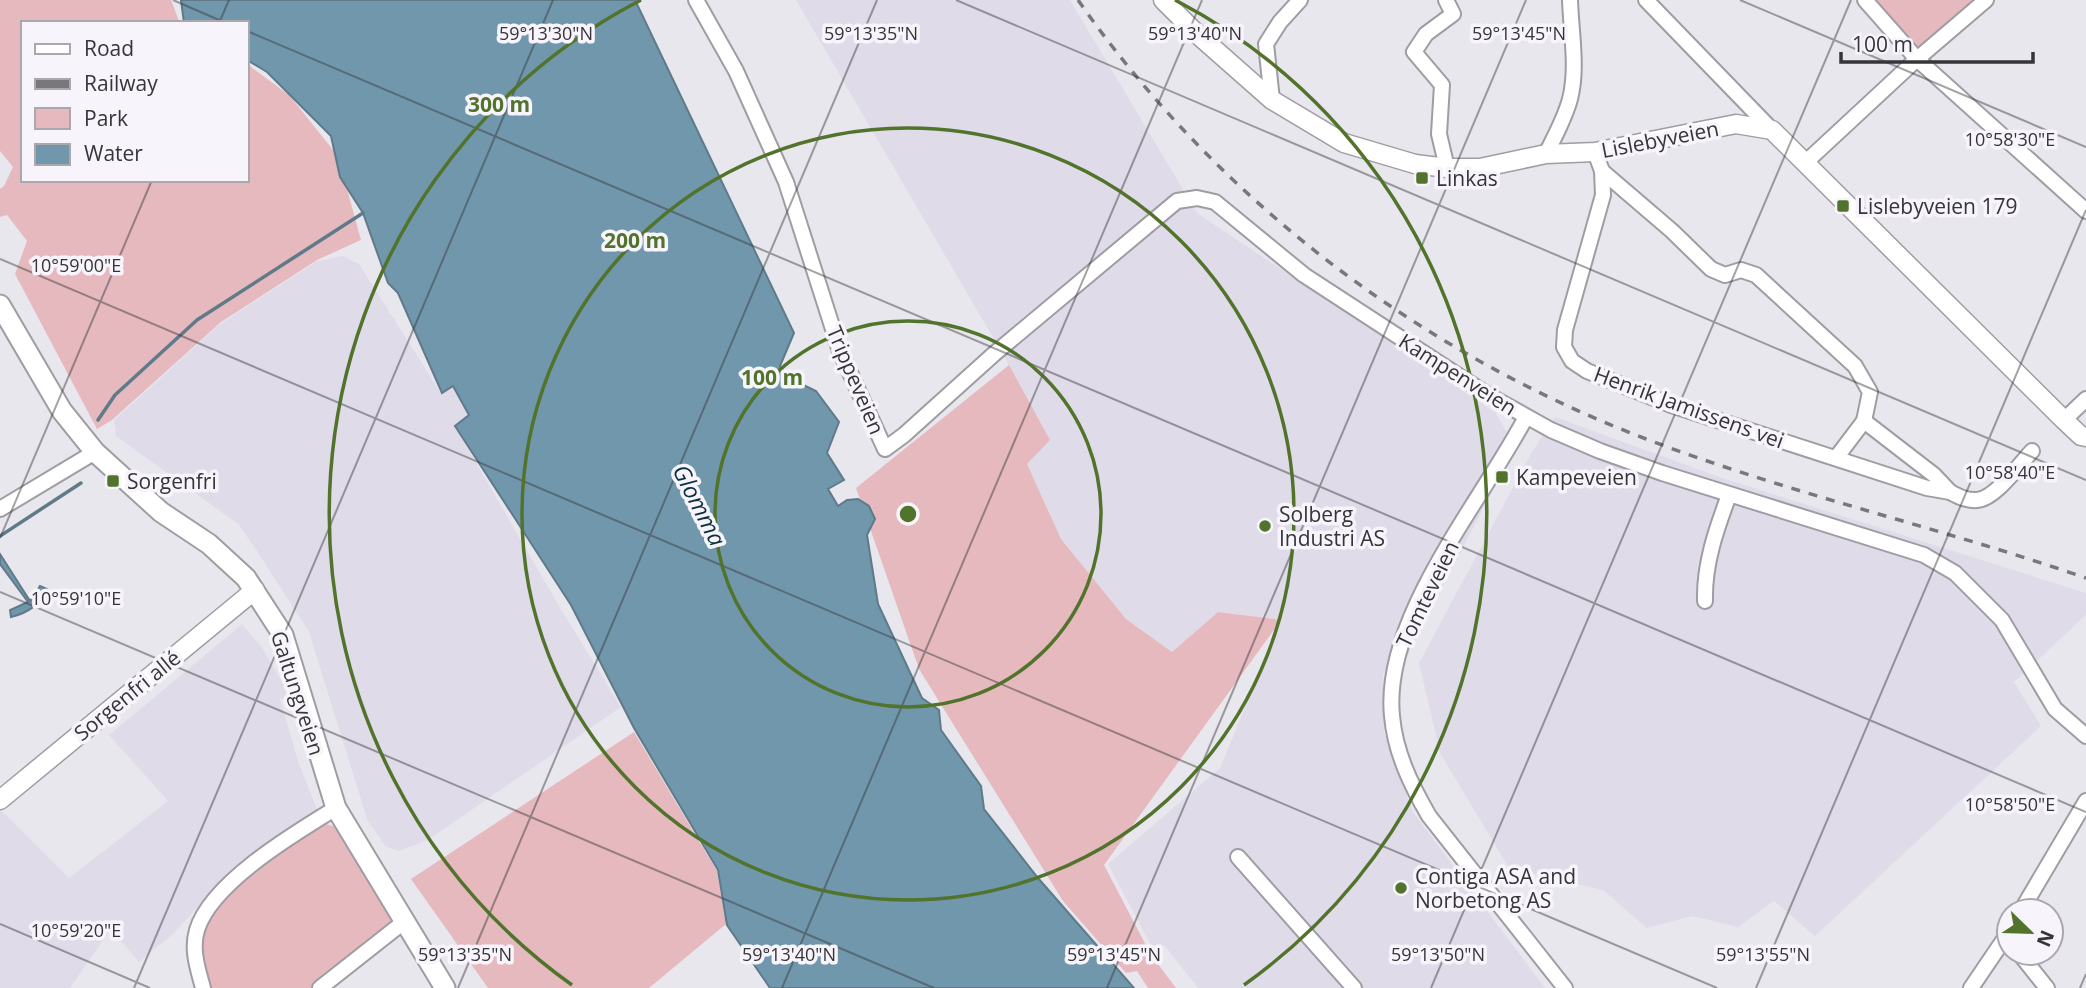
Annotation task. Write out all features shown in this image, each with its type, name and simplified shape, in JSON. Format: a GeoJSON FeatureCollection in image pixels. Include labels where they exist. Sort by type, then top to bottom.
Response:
{"type":"FeatureCollection","features":[{"type":"Feature","properties":{"kind":"main road","name":"Galtungveien"},"geometry":{"type":"LineString","coordinates":[[0,305],[62,411],[95,452],[161,512],[209,544],[246,578],[255,590],[283,635],[336,808],[446,988]]}},
{"type":"Feature","properties":{"kind":"street","name":"Trippeveien"},"geometry":{"type":"LineString","coordinates":[[696,0],[736,71],[786,183],[840,351],[885,449],[1177,201],[1196,198],[1215,202]]}},
{"type":"Feature","properties":{"kind":"street"},"geometry":{"type":"LineString","coordinates":[[1272,100],[1266,44],[1280,22],[1300,0]]}},
{"type":"Feature","properties":{"kind":"street"},"geometry":{"type":"LineString","coordinates":[[1446,0],[1453,14],[1426,34],[1414,52],[1442,85],[1439,134],[1447,168]]}},
{"type":"Feature","properties":{"kind":"street"},"geometry":{"type":"LineString","coordinates":[[1546,154],[1562,123],[1570,99],[1573,75],[1570,0]]}},
{"type":"Feature","properties":{"kind":"street"},"geometry":{"type":"LineString","coordinates":[[1646,0],[1772,131],[2084,438]]}},
{"type":"Feature","properties":{"kind":"street"},"geometry":{"type":"LineString","coordinates":[[1865,0],[1917,60],[2086,211]]}},
{"type":"Feature","properties":{"kind":"street"},"geometry":{"type":"LineString","coordinates":[[1806,162],[1986,0]]}},
{"type":"Feature","properties":{"kind":"street","name":"Lislebyveien"},"geometry":{"type":"LineString","coordinates":[[1167,2],[1230,65],[1272,100],[1345,143],[1415,164],[1480,168],[1546,154],[1595,152],[1736,124],[1772,131]]}},
{"type":"Feature","properties":{"kind":"street","name":"Henrik Jamissens vei"},"geometry":{"type":"LineString","coordinates":[[1595,152],[1602,171],[1603,195],[1565,330],[1564,347],[1572,362],[1587,371],[1671,405],[1927,488],[1950,492],[1966,500],[1980,500],[2000,488],[2032,452]]}},
{"type":"Feature","properties":{"kind":"street","name":"Henrik Jamissens vei"},"geometry":{"type":"LineString","coordinates":[[1602,171],[1672,231],[1711,269],[1725,275],[1741,270],[1756,275],[1855,366],[1870,392],[1864,421]]}},
{"type":"Feature","properties":{"kind":"street","name":"Kampenveien"},"geometry":{"type":"LineString","coordinates":[[1215,202],[1304,275],[1526,417],[1600,451],[1729,495],[1924,555],[1955,573],[2002,621],[2055,709],[2086,736]]}},
{"type":"Feature","properties":{"kind":"street"},"geometry":{"type":"LineString","coordinates":[[2064,420],[2086,399]]}},
{"type":"Feature","properties":{"kind":"street","name":"Tomteveien"},"geometry":{"type":"LineString","coordinates":[[1526,417],[1480,491],[1409,622],[1398,649],[1392,716],[1398,749],[1429,816],[1564,988]]}},
{"type":"Feature","properties":{"kind":"street"},"geometry":{"type":"LineString","coordinates":[[1836,458],[1864,421],[1934,475],[1950,492]]}},
{"type":"Feature","properties":{"kind":"street"},"geometry":{"type":"LineString","coordinates":[[0,509],[95,452]]}},
{"type":"Feature","properties":{"kind":"street"},"geometry":{"type":"LineString","coordinates":[[1706,601],[1707,569],[1729,495]]}},
{"type":"Feature","properties":{"kind":"street","name":"Sorgenfri allé"},"geometry":{"type":"LineString","coordinates":[[0,800],[255,590]]}},
{"type":"Feature","properties":{"kind":"street"},"geometry":{"type":"LineString","coordinates":[[2029,897],[2086,801]]}},
{"type":"Feature","properties":{"kind":"street"},"geometry":{"type":"LineString","coordinates":[[203,988],[195,958],[195,940],[197,929],[216,896],[278,846],[336,808]]}},
{"type":"Feature","properties":{"kind":"street"},"geometry":{"type":"LineString","coordinates":[[1238,858],[1354,988]]}},
{"type":"Feature","properties":{"kind":"street"},"geometry":{"type":"LineString","coordinates":[[327,986],[405,921]]}},
{"type":"Feature","properties":{"kind":"street"},"geometry":{"type":"LineString","coordinates":[[1971,988],[1995,955]]}},
{"type":"Feature","properties":{"kind":"street"},"geometry":{"type":"LineString","coordinates":[[2030,967],[2047,988]]}},
{"type":"Feature","properties":{"kind":"shaded area"},"geometry":{"type":"Polygon","coordinates":[[[796,0],[1070,0],[1197,213],[1495,412],[1515,447],[1408,654],[1383,674],[1384,733],[1413,812],[1545,988],[1198,988],[1164,945],[1155,953],[1108,864],[1220,768],[1281,620],[1218,612],[1172,652],[1126,619],[1061,539],[1027,464],[1050,440],[796,0]]]}},
{"type":"Feature","properties":{"kind":"shaded area"},"geometry":{"type":"Polygon","coordinates":[[[343,256],[359,264],[441,393],[452,385],[469,416],[455,426],[621,707],[428,840],[399,851],[385,846],[367,819],[309,632],[255,548],[238,524],[116,436],[114,420],[220,324],[317,261],[343,256]]]}},
{"type":"Feature","properties":{"kind":"shaded area"},"geometry":{"type":"Polygon","coordinates":[[[1555,417],[1725,479],[2086,593],[2086,615],[2014,682],[2041,726],[1815,936],[1774,901],[1738,927],[1692,916],[1647,928],[1603,890],[1509,868],[1440,753],[1419,663],[1532,452],[1555,417]]]}},
{"type":"Feature","properties":{"kind":"shaded area"},"geometry":{"type":"Polygon","coordinates":[[[242,624],[261,646],[290,695],[280,699],[298,761],[318,812],[214,889],[172,935],[139,962],[111,929],[70,988],[0,988],[0,809],[69,878],[168,801],[109,735],[242,624]]]}},
{"type":"Feature","properties":{"kind":"green space"},"geometry":{"type":"Polygon","coordinates":[[[0,0],[171,0],[179,21],[21,21],[21,182],[248,182],[248,65],[289,95],[338,156],[361,240],[317,260],[221,322],[112,420],[97,429],[15,274],[27,241],[7,215],[0,217],[0,189],[13,167],[0,151],[0,0]]]}},
{"type":"Feature","properties":{"kind":"green space"},"geometry":{"type":"Polygon","coordinates":[[[1876,0],[1973,0],[1918,48],[1876,0]]]}},
{"type":"Feature","properties":{"kind":"green space"},"geometry":{"type":"Polygon","coordinates":[[[1009,365],[1050,440],[1027,464],[1061,539],[1126,619],[1172,652],[1218,612],[1281,620],[1104,865],[1151,955],[1176,988],[1148,988],[1137,971],[1126,973],[1063,901],[919,669],[856,488],[1009,365]]]}},
{"type":"Feature","properties":{"kind":"green space"},"geometry":{"type":"Polygon","coordinates":[[[634,732],[717,871],[726,924],[649,988],[488,988],[411,879],[634,732]]]}},
{"type":"Feature","properties":{"kind":"green space"},"geometry":{"type":"Polygon","coordinates":[[[323,823],[339,828],[394,916],[392,926],[311,988],[207,988],[199,951],[202,932],[212,913],[246,877],[323,823]]]}},
{"type":"Feature","properties":{"kind":"water","name":"Glomma"},"geometry":{"type":"Polygon","coordinates":[[[181,0],[635,0],[794,333],[780,366],[787,377],[816,391],[839,422],[827,453],[844,480],[828,489],[838,506],[847,500],[858,499],[869,506],[875,519],[867,535],[878,604],[922,698],[939,710],[941,730],[981,786],[984,809],[1038,878],[1134,988],[770,988],[727,925],[718,870],[634,728],[571,605],[455,426],[469,415],[453,386],[442,393],[398,293],[388,283],[363,213],[340,177],[331,136],[267,72],[248,61],[248,21],[184,21],[181,0]]]}},
{"type":"Feature","properties":{"kind":"water"},"geometry":{"type":"Polygon","coordinates":[[[0,554],[30,601],[40,586],[47,589],[33,608],[11,617],[10,610],[28,602],[0,564],[0,554]]]}},
{"type":"Feature","properties":{"kind":"waterway"},"geometry":{"type":"LineString","coordinates":[[98,420],[115,395],[197,320],[363,213]]}},
{"type":"Feature","properties":{"kind":"waterway"},"geometry":{"type":"LineString","coordinates":[[0,536],[81,483]]}},
{"type":"Feature","properties":{"kind":"railway"},"geometry":{"type":"LineString","coordinates":[[1078,0],[1133,72],[1193,140],[1258,203],[1327,260],[1401,313],[1478,360],[1558,401],[1641,437],[1696,457],[2086,578]]}},
{"type":"Feature","properties":{"kind":"place","name":"Linkas"},"geometry":{"type":"Point","coordinates":[1422,178]}},
{"type":"Feature","properties":{"kind":"place","name":"Lislebyveien 179"},"geometry":{"type":"Point","coordinates":[1843,206]}},
{"type":"Feature","properties":{"kind":"place","name":"Kampeveien"},"geometry":{"type":"Point","coordinates":[1502,477]}},
{"type":"Feature","properties":{"kind":"place","name":"Sorgenfri"},"geometry":{"type":"Point","coordinates":[113,481]}},
{"type":"Feature","properties":{"kind":"place","name":"Solberg Industri AS"},"geometry":{"type":"Point","coordinates":[1265,526]}},
{"type":"Feature","properties":{"kind":"place","name":"Contiga ASA and Norbetong AS"},"geometry":{"type":"Point","coordinates":[1401,888]}}]}
